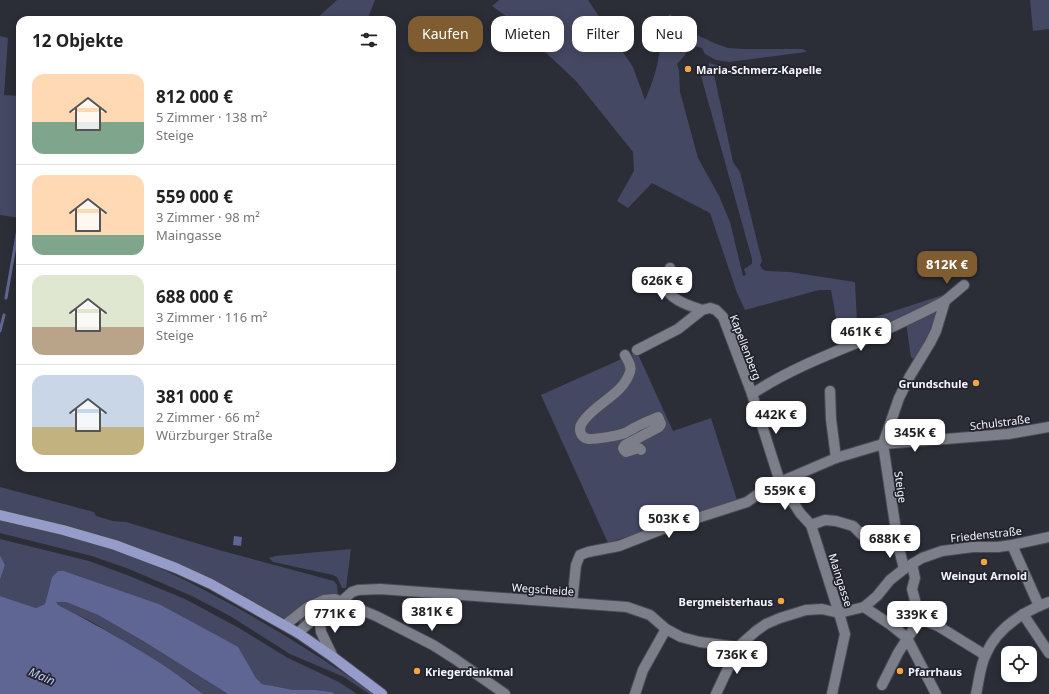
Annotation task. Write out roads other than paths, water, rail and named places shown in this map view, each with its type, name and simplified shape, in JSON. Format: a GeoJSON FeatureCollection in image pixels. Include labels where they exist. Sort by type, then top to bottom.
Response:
{"type":"FeatureCollection","features":[{"type":"Feature","properties":{"kind":"main road"},"geometry":{"type":"LineString","coordinates":[[0,515],[63,530],[115,545],[176,568],[211,584],[298,633],[334,657],[382,694]]}},
{"type":"Feature","properties":{"kind":"street","name":"Kapellenberg"},"geometry":{"type":"LineString","coordinates":[[670,268],[665,278],[665,284],[668,291],[679,302],[702,310],[710,308],[716,310],[723,317],[752,394],[780,482]]}},
{"type":"Feature","properties":{"kind":"street"},"geometry":{"type":"LineString","coordinates":[[752,394],[767,383],[798,368],[916,316],[945,301],[964,284]]}},
{"type":"Feature","properties":{"kind":"street","name":"Steige"},"geometry":{"type":"LineString","coordinates":[[920,619],[912,589],[915,578],[898,544],[883,444],[899,398],[910,376],[930,343],[936,330],[945,301]]}},
{"type":"Feature","properties":{"kind":"street"},"geometry":{"type":"LineString","coordinates":[[636,350],[678,329],[702,310]]}},
{"type":"Feature","properties":{"kind":"street"},"geometry":{"type":"LineString","coordinates":[[625,355],[631,371],[625,382],[618,391],[582,423],[580,433],[588,439],[612,436],[624,433],[658,417],[661,424],[659,427],[625,445],[623,448],[626,452],[639,448],[641,450]]}},
{"type":"Feature","properties":{"kind":"street"},"geometry":{"type":"LineString","coordinates":[[830,391],[836,458]]}},
{"type":"Feature","properties":{"kind":"street","name":"Schulstraße"},"geometry":{"type":"LineString","coordinates":[[572,603],[576,565],[580,555],[619,546],[714,509],[747,502],[761,492],[780,482],[836,458],[883,444],[1008,434],[1049,427]]}},
{"type":"Feature","properties":{"kind":"street","name":"Maingasse"},"geometry":{"type":"LineString","coordinates":[[780,482],[800,513],[811,525],[840,613],[845,634],[832,694]]}},
{"type":"Feature","properties":{"kind":"street"},"geometry":{"type":"LineString","coordinates":[[811,525],[825,520],[836,521],[853,526],[865,538],[870,540],[898,544]]}},
{"type":"Feature","properties":{"kind":"street","name":"Friedenstraße"},"geometry":{"type":"LineString","coordinates":[[864,607],[890,580],[908,566],[922,558],[942,551],[973,547],[998,547],[1049,537]]}},
{"type":"Feature","properties":{"kind":"street"},"geometry":{"type":"LineString","coordinates":[[976,694],[985,655],[996,637],[1008,625],[1023,614],[1044,604],[1012,545]]}},
{"type":"Feature","properties":{"kind":"street","name":"Wegscheide"},"geometry":{"type":"LineString","coordinates":[[298,633],[311,621],[341,602],[352,592],[372,589],[627,607],[650,616],[666,629],[681,637],[700,642],[738,647]]}},
{"type":"Feature","properties":{"kind":"street"},"geometry":{"type":"LineString","coordinates":[[285,625],[317,602],[335,599],[376,616],[433,645],[505,694]]}},
{"type":"Feature","properties":{"kind":"street"},"geometry":{"type":"LineString","coordinates":[[716,694],[738,647],[766,624],[793,613],[822,609],[840,613],[864,607],[892,625],[907,640],[936,694]]}},
{"type":"Feature","properties":{"kind":"street"},"geometry":{"type":"LineString","coordinates":[[1023,614],[1049,653]]}},
{"type":"Feature","properties":{"kind":"street"},"geometry":{"type":"LineString","coordinates":[[319,616],[321,632],[334,657]]}},
{"type":"Feature","properties":{"kind":"street"},"geometry":{"type":"LineString","coordinates":[[882,684],[898,653],[920,619],[938,626],[985,655]]}},
{"type":"Feature","properties":{"kind":"street"},"geometry":{"type":"LineString","coordinates":[[635,694],[643,670],[666,629]]}},
{"type":"Feature","properties":{"kind":"water"},"geometry":{"type":"Polygon","coordinates":[[[234,536],[242,537],[241,546],[233,545],[234,536]]]}},
{"type":"Feature","properties":{"kind":"water"},"geometry":{"type":"Polygon","coordinates":[[[0,555],[5,565],[0,580],[0,555]]]}},
{"type":"Feature","properties":{"kind":"water","name":"Main"},"geometry":{"type":"Polygon","coordinates":[[[58,571],[64,571],[159,604],[238,647],[256,678],[262,684],[294,690],[315,690],[332,692],[335,694],[228,694],[98,615],[66,602],[56,602],[58,605],[151,657],[187,681],[203,694],[0,694],[0,596],[36,608],[45,604],[52,577],[58,571]]]}},
{"type":"Feature","properties":{"kind":"waterway"},"geometry":{"type":"LineString","coordinates":[[6,298],[16,240]]}},
{"type":"Feature","properties":{"kind":"waterway"},"geometry":{"type":"LineString","coordinates":[[0,331],[4,315]]}},
{"type":"Feature","properties":{"kind":"place","name":"Maria-Schmerz-Kapelle"},"geometry":{"type":"Point","coordinates":[688,69]}},
{"type":"Feature","properties":{"kind":"place","name":"Grundschule"},"geometry":{"type":"Point","coordinates":[976,383]}},
{"type":"Feature","properties":{"kind":"place","name":"Weingut Arnold"},"geometry":{"type":"Point","coordinates":[984,562]}},
{"type":"Feature","properties":{"kind":"place","name":"Bergmeisterhaus"},"geometry":{"type":"Point","coordinates":[781,601]}},
{"type":"Feature","properties":{"kind":"place","name":"Kriegerdenkmal"},"geometry":{"type":"Point","coordinates":[417,671]}},
{"type":"Feature","properties":{"kind":"place","name":"Pfarrhaus"},"geometry":{"type":"Point","coordinates":[900,671]}}]}
